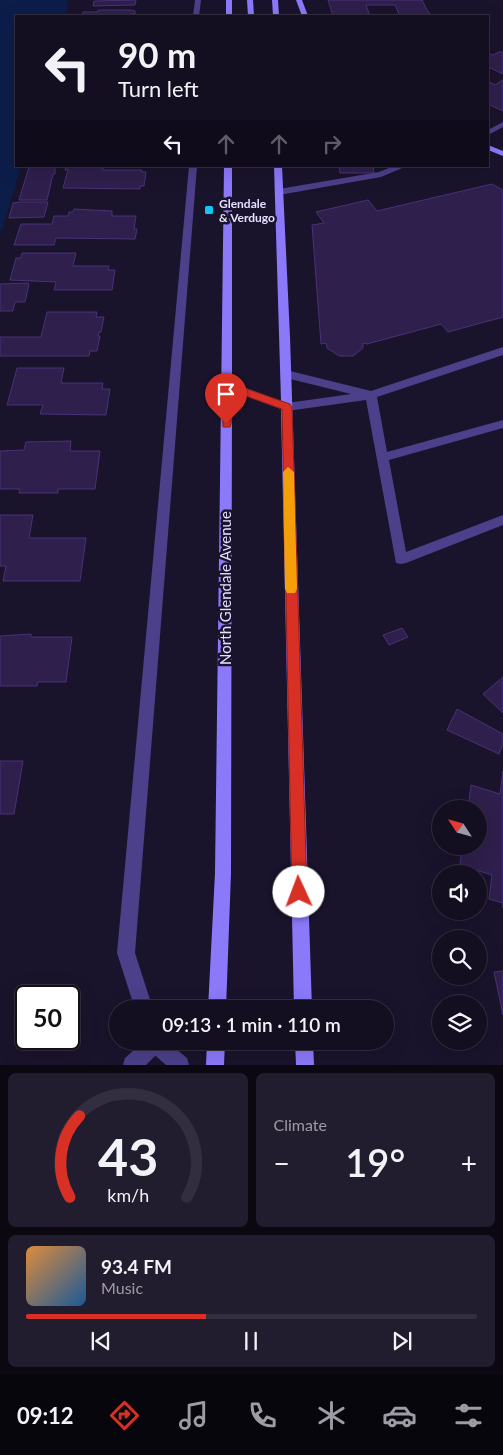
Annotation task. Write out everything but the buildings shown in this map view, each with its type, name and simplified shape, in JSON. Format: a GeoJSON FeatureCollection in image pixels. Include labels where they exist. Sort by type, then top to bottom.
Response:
{"type":"FeatureCollection","features":[{"type":"Feature","properties":{"kind":"main road"},"geometry":{"type":"LineString","coordinates":[[229,0],[229,15]]}},
{"type":"Feature","properties":{"kind":"main road"},"geometry":{"type":"LineString","coordinates":[[250,0],[251,15]]}},
{"type":"Feature","properties":{"kind":"main road"},"geometry":{"type":"LineString","coordinates":[[275,0],[276,15]]}},
{"type":"Feature","properties":{"kind":"main road"},"geometry":{"type":"LineString","coordinates":[[299,0],[305,15]]}},
{"type":"Feature","properties":{"kind":"main road"},"geometry":{"type":"LineString","coordinates":[[489,147],[503,154]]}},
{"type":"Feature","properties":{"kind":"main road","name":"North Glendale Avenue"},"geometry":{"type":"LineString","coordinates":[[217,1000],[223,873],[228,167]]}},
{"type":"Feature","properties":{"kind":"main road"},"geometry":{"type":"LineString","coordinates":[[278,167],[287,407],[303,1000]]}},
{"type":"Feature","properties":{"kind":"main road"},"geometry":{"type":"LineString","coordinates":[[227,385],[287,407]]}},
{"type":"Feature","properties":{"kind":"main road"},"geometry":{"type":"LineString","coordinates":[[215,1065],[216,1050]]}},
{"type":"Feature","properties":{"kind":"main road"},"geometry":{"type":"LineString","coordinates":[[304,1050],[305,1065]]}},
{"type":"Feature","properties":{"kind":"street"},"geometry":{"type":"LineString","coordinates":[[196,15],[198,0]]}},
{"type":"Feature","properties":{"kind":"street"},"geometry":{"type":"LineString","coordinates":[[489,132],[503,124]]}},
{"type":"Feature","properties":{"kind":"street"},"geometry":{"type":"LineString","coordinates":[[141,1000],[126,953],[194,167]]}},
{"type":"Feature","properties":{"kind":"street"},"geometry":{"type":"LineString","coordinates":[[279,192],[381,174],[399,167]]}},
{"type":"Feature","properties":{"kind":"street"},"geometry":{"type":"LineString","coordinates":[[287,407],[371,395],[503,351]]}},
{"type":"Feature","properties":{"kind":"street"},"geometry":{"type":"LineString","coordinates":[[286,374],[371,395]]}},
{"type":"Feature","properties":{"kind":"street"},"geometry":{"type":"LineString","coordinates":[[371,395],[401,559],[503,520]]}},
{"type":"Feature","properties":{"kind":"street"},"geometry":{"type":"LineString","coordinates":[[382,458],[503,424]]}},
{"type":"Feature","properties":{"kind":"street"},"geometry":{"type":"LineString","coordinates":[[132,1065],[148,1050]]}},
{"type":"Feature","properties":{"kind":"street"},"geometry":{"type":"LineString","coordinates":[[163,1050],[180,1065]]}},
{"type":"Feature","properties":{"kind":"water"},"geometry":{"type":"Polygon","coordinates":[[[0,0],[68,0],[66,15],[15,15],[15,167],[21,167],[0,236],[0,0]]]}},
{"type":"Feature","properties":{"kind":"slow traffic"},"geometry":{"type":"LineString","coordinates":[[288,472],[291,589]]}},
{"type":"Feature","properties":{"kind":"place","name":"Glendale & Verdugo"},"geometry":{"type":"Point","coordinates":[209,210]}},
{"type":"Feature","properties":{"kind":"route"},"geometry":{"type":"LineString","coordinates":[[226,424],[227,385],[287,407],[299,892]]}}]}
